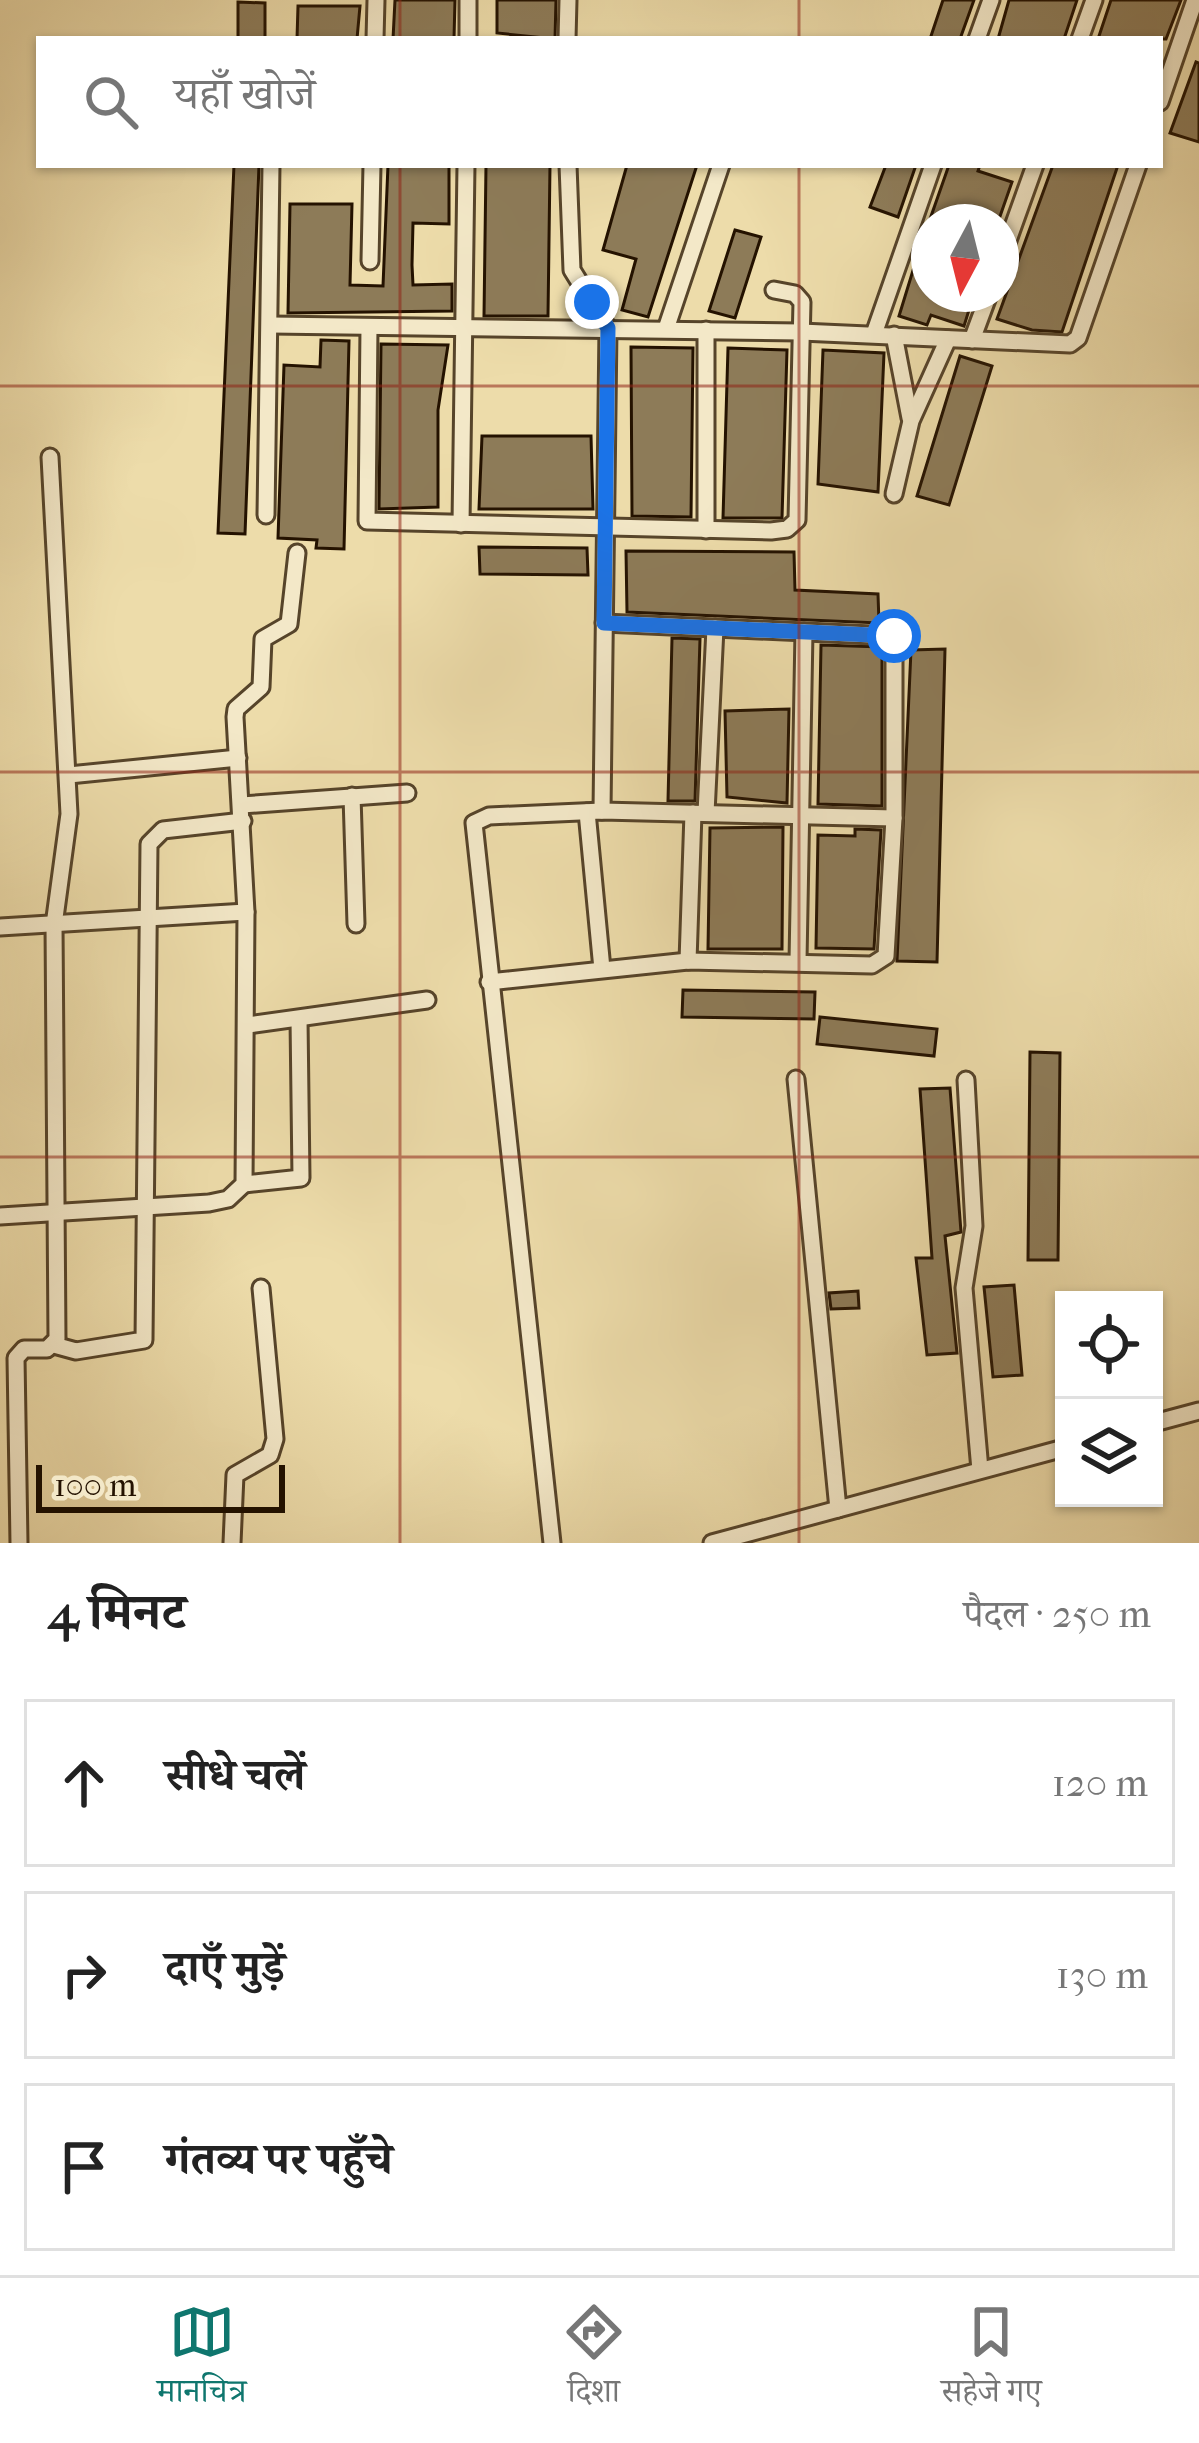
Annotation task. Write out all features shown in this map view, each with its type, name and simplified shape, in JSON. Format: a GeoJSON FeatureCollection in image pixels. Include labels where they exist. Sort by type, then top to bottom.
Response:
{"type":"FeatureCollection","features":[{"type":"Feature","properties":{"kind":"street"},"geometry":{"type":"LineString","coordinates":[[374,36],[376,0]]}},
{"type":"Feature","properties":{"kind":"street"},"geometry":{"type":"LineString","coordinates":[[467,36],[468,0]]}},
{"type":"Feature","properties":{"kind":"street"},"geometry":{"type":"LineString","coordinates":[[567,36],[568,0]]}},
{"type":"Feature","properties":{"kind":"street"},"geometry":{"type":"LineString","coordinates":[[978,36],[991,0]]}},
{"type":"Feature","properties":{"kind":"street"},"geometry":{"type":"LineString","coordinates":[[1081,36],[1094,0]]}},
{"type":"Feature","properties":{"kind":"street"},"geometry":{"type":"LineString","coordinates":[[1163,94],[1196,0]]}},
{"type":"Feature","properties":{"kind":"street"},"geometry":{"type":"LineString","coordinates":[[266,515],[271,168]]}},
{"type":"Feature","properties":{"kind":"street"},"geometry":{"type":"LineString","coordinates":[[370,260],[372,168]]}},
{"type":"Feature","properties":{"kind":"street"},"geometry":{"type":"LineString","coordinates":[[461,524],[466,168]]}},
{"type":"Feature","properties":{"kind":"street"},"geometry":{"type":"LineString","coordinates":[[568,168],[572,270],[608,328],[604,623],[594,811],[602,969]]}},
{"type":"Feature","properties":{"kind":"street"},"geometry":{"type":"LineString","coordinates":[[666,329],[720,168]]}},
{"type":"Feature","properties":{"kind":"street"},"geometry":{"type":"LineString","coordinates":[[874,334],[932,168]]}},
{"type":"Feature","properties":{"kind":"street"},"geometry":{"type":"LineString","coordinates":[[1019,210],[1034,168]]}},
{"type":"Feature","properties":{"kind":"street"},"geometry":{"type":"LineString","coordinates":[[271,326],[801,332],[1060,345],[1078,338],[1137,168]]}},
{"type":"Feature","properties":{"kind":"street"},"geometry":{"type":"LineString","coordinates":[[369,327],[367,521],[787,530],[796,520],[801,298],[774,290]]}},
{"type":"Feature","properties":{"kind":"street"},"geometry":{"type":"LineString","coordinates":[[973,340],[983,312]]}},
{"type":"Feature","properties":{"kind":"street"},"geometry":{"type":"LineString","coordinates":[[706,330],[706,530]]}},
{"type":"Feature","properties":{"kind":"street"},"geometry":{"type":"LineString","coordinates":[[894,335],[910,421]]}},
{"type":"Feature","properties":{"kind":"street"},"geometry":{"type":"LineString","coordinates":[[894,494],[910,421],[947,339]]}},
{"type":"Feature","properties":{"kind":"street"},"geometry":{"type":"LineString","coordinates":[[50,457],[69,835],[54,925],[54,1346]]}},
{"type":"Feature","properties":{"kind":"street"},"geometry":{"type":"LineString","coordinates":[[244,1184],[248,1025],[236,709],[261,687],[263,639],[289,624],[297,553]]}},
{"type":"Feature","properties":{"kind":"street"},"geometry":{"type":"LineString","coordinates":[[489,982],[688,961],[872,965],[886,956],[894,818],[894,636],[604,623]]}},
{"type":"Feature","properties":{"kind":"street"},"geometry":{"type":"LineString","coordinates":[[688,961],[715,628]]}},
{"type":"Feature","properties":{"kind":"street"},"geometry":{"type":"LineString","coordinates":[[798,962],[804,632]]}},
{"type":"Feature","properties":{"kind":"street"},"geometry":{"type":"LineString","coordinates":[[68,775],[238,758]]}},
{"type":"Feature","properties":{"kind":"street"},"geometry":{"type":"LineString","coordinates":[[19,1543],[8,1474],[8,1378],[19,1352],[54,1346],[76,1351],[132,1346],[144,1340],[149,1204],[148,854],[154,835],[243,813],[406,793]]}},
{"type":"Feature","properties":{"kind":"street"},"geometry":{"type":"LineString","coordinates":[[352,796],[356,924]]}},
{"type":"Feature","properties":{"kind":"street"},"geometry":{"type":"LineString","coordinates":[[552,1543],[474,823],[489,816],[594,811],[894,818]]}},
{"type":"Feature","properties":{"kind":"street"},"geometry":{"type":"LineString","coordinates":[[0,927],[245,912]]}},
{"type":"Feature","properties":{"kind":"street"},"geometry":{"type":"LineString","coordinates":[[248,1025],[427,1000]]}},
{"type":"Feature","properties":{"kind":"street"},"geometry":{"type":"LineString","coordinates":[[0,1216],[209,1203],[228,1199],[244,1184],[302,1178],[299,1018]]}},
{"type":"Feature","properties":{"kind":"street"},"geometry":{"type":"LineString","coordinates":[[796,1079],[838,1509]]}},
{"type":"Feature","properties":{"kind":"street"},"geometry":{"type":"LineString","coordinates":[[966,1080],[974,1226],[964,1288],[980,1470]]}},
{"type":"Feature","properties":{"kind":"street"},"geometry":{"type":"LineString","coordinates":[[232,1543],[231,1485],[244,1466],[270,1455],[275,1439],[261,1288]]}},
{"type":"Feature","properties":{"kind":"street"},"geometry":{"type":"LineString","coordinates":[[1163,1421],[1199,1411]]}},
{"type":"Feature","properties":{"kind":"street"},"geometry":{"type":"LineString","coordinates":[[712,1543],[1055,1450]]}},
{"type":"Feature","properties":{"kind":"building"},"geometry":{"type":"Polygon","coordinates":[[[395,0],[455,0],[454,36],[393,36],[395,0]]]}},
{"type":"Feature","properties":{"kind":"building"},"geometry":{"type":"Polygon","coordinates":[[[497,0],[556,0],[555,36],[497,33],[497,0]]]}},
{"type":"Feature","properties":{"kind":"building"},"geometry":{"type":"Polygon","coordinates":[[[943,0],[974,0],[961,36],[931,36],[943,0]]]}},
{"type":"Feature","properties":{"kind":"building"},"geometry":{"type":"Polygon","coordinates":[[[1009,0],[1077,0],[1065,36],[999,36],[1009,0]]]}},
{"type":"Feature","properties":{"kind":"building"},"geometry":{"type":"Polygon","coordinates":[[[1111,0],[1181,0],[1166,39],[1099,36],[1111,0]]]}},
{"type":"Feature","properties":{"kind":"building"},"geometry":{"type":"Polygon","coordinates":[[[238,2],[265,3],[265,36],[238,36],[238,2]]]}},
{"type":"Feature","properties":{"kind":"building"},"geometry":{"type":"Polygon","coordinates":[[[298,6],[360,6],[357,36],[297,36],[298,6]]]}},
{"type":"Feature","properties":{"kind":"building"},"geometry":{"type":"Polygon","coordinates":[[[1199,63],[1199,142],[1170,133],[1199,63]]]}},
{"type":"Feature","properties":{"kind":"building"},"geometry":{"type":"Polygon","coordinates":[[[234,168],[259,168],[245,534],[218,533],[234,168]]]}},
{"type":"Feature","properties":{"kind":"building"},"geometry":{"type":"Polygon","coordinates":[[[388,168],[449,168],[449,224],[413,223],[412,265],[413,285],[452,284],[452,311],[288,313],[290,204],[352,204],[350,285],[383,286],[388,168]]]}},
{"type":"Feature","properties":{"kind":"building"},"geometry":{"type":"Polygon","coordinates":[[[486,168],[550,168],[548,316],[484,316],[486,168]]]}},
{"type":"Feature","properties":{"kind":"building"},"geometry":{"type":"Polygon","coordinates":[[[626,168],[696,168],[648,317],[622,310],[636,259],[603,250],[626,168]]]}},
{"type":"Feature","properties":{"kind":"building"},"geometry":{"type":"Polygon","coordinates":[[[885,168],[915,168],[898,217],[870,207],[885,168]]]}},
{"type":"Feature","properties":{"kind":"building"},"geometry":{"type":"Polygon","coordinates":[[[948,168],[979,168],[1012,182],[1004,204],[935,204],[948,168]]]}},
{"type":"Feature","properties":{"kind":"building"},"geometry":{"type":"Polygon","coordinates":[[[1052,168],[1117,168],[1062,332],[1032,330],[997,319],[1000,312],[1019,312],[1019,259],[1052,168]]]}},
{"type":"Feature","properties":{"kind":"building"},"geometry":{"type":"Polygon","coordinates":[[[735,230],[761,237],[735,318],[709,311],[735,230]]]}},
{"type":"Feature","properties":{"kind":"building"},"geometry":{"type":"Polygon","coordinates":[[[911,277],[911,312],[968,312],[964,326],[931,315],[927,325],[899,316],[911,277]]]}},
{"type":"Feature","properties":{"kind":"building"},"geometry":{"type":"Polygon","coordinates":[[[321,340],[349,341],[344,549],[316,548],[317,540],[278,538],[284,365],[320,367],[321,340]]]}},
{"type":"Feature","properties":{"kind":"building"},"geometry":{"type":"Polygon","coordinates":[[[381,344],[448,345],[438,410],[438,507],[379,509],[381,344]]]}},
{"type":"Feature","properties":{"kind":"building"},"geometry":{"type":"Polygon","coordinates":[[[631,347],[693,348],[691,517],[632,516],[631,347]]]}},
{"type":"Feature","properties":{"kind":"building"},"geometry":{"type":"Polygon","coordinates":[[[728,348],[787,350],[782,518],[723,518],[728,348]]]}},
{"type":"Feature","properties":{"kind":"building"},"geometry":{"type":"Polygon","coordinates":[[[823,350],[884,353],[878,492],[818,484],[823,350]]]}},
{"type":"Feature","properties":{"kind":"building"},"geometry":{"type":"Polygon","coordinates":[[[960,356],[992,366],[949,505],[917,496],[960,356]]]}},
{"type":"Feature","properties":{"kind":"building"},"geometry":{"type":"Polygon","coordinates":[[[482,436],[591,436],[593,509],[479,509],[482,436]]]}},
{"type":"Feature","properties":{"kind":"building"},"geometry":{"type":"Polygon","coordinates":[[[479,547],[587,548],[588,575],[480,574],[479,547]]]}},
{"type":"Feature","properties":{"kind":"building"},"geometry":{"type":"Polygon","coordinates":[[[626,551],[794,552],[795,590],[878,594],[879,623],[627,612],[626,551]]]}},
{"type":"Feature","properties":{"kind":"building"},"geometry":{"type":"Polygon","coordinates":[[[672,638],[700,639],[695,801],[668,801],[672,638]]]}},
{"type":"Feature","properties":{"kind":"building"},"geometry":{"type":"Polygon","coordinates":[[[821,645],[882,647],[882,806],[818,804],[821,645]]]}},
{"type":"Feature","properties":{"kind":"building"},"geometry":{"type":"Polygon","coordinates":[[[945,649],[937,962],[897,961],[911,650],[945,649]]]}},
{"type":"Feature","properties":{"kind":"building"},"geometry":{"type":"Polygon","coordinates":[[[789,709],[787,803],[727,797],[725,711],[789,709]]]}},
{"type":"Feature","properties":{"kind":"building"},"geometry":{"type":"Polygon","coordinates":[[[783,827],[782,949],[708,949],[710,828],[783,827]]]}},
{"type":"Feature","properties":{"kind":"building"},"geometry":{"type":"Polygon","coordinates":[[[855,829],[881,830],[874,949],[816,948],[818,835],[855,836],[855,829]]]}},
{"type":"Feature","properties":{"kind":"building"},"geometry":{"type":"Polygon","coordinates":[[[683,990],[815,992],[814,1019],[682,1017],[683,990]]]}},
{"type":"Feature","properties":{"kind":"building"},"geometry":{"type":"Polygon","coordinates":[[[820,1017],[937,1029],[934,1056],[817,1044],[820,1017]]]}},
{"type":"Feature","properties":{"kind":"building"},"geometry":{"type":"Polygon","coordinates":[[[1030,1052],[1060,1053],[1058,1260],[1028,1260],[1030,1052]]]}},
{"type":"Feature","properties":{"kind":"building"},"geometry":{"type":"Polygon","coordinates":[[[950,1088],[961,1232],[945,1236],[957,1353],[927,1355],[916,1258],[932,1258],[920,1089],[950,1088]]]}},
{"type":"Feature","properties":{"kind":"building"},"geometry":{"type":"Polygon","coordinates":[[[1014,1285],[1022,1375],[993,1377],[984,1287],[1014,1285]]]}},
{"type":"Feature","properties":{"kind":"building"},"geometry":{"type":"Polygon","coordinates":[[[858,1291],[859,1308],[831,1309],[829,1293],[858,1291]]]}},
{"type":"Feature","properties":{"kind":"route"},"geometry":{"type":"LineString","coordinates":[[592,302],[608,328],[604,623],[886,632],[894,636]]}}]}
